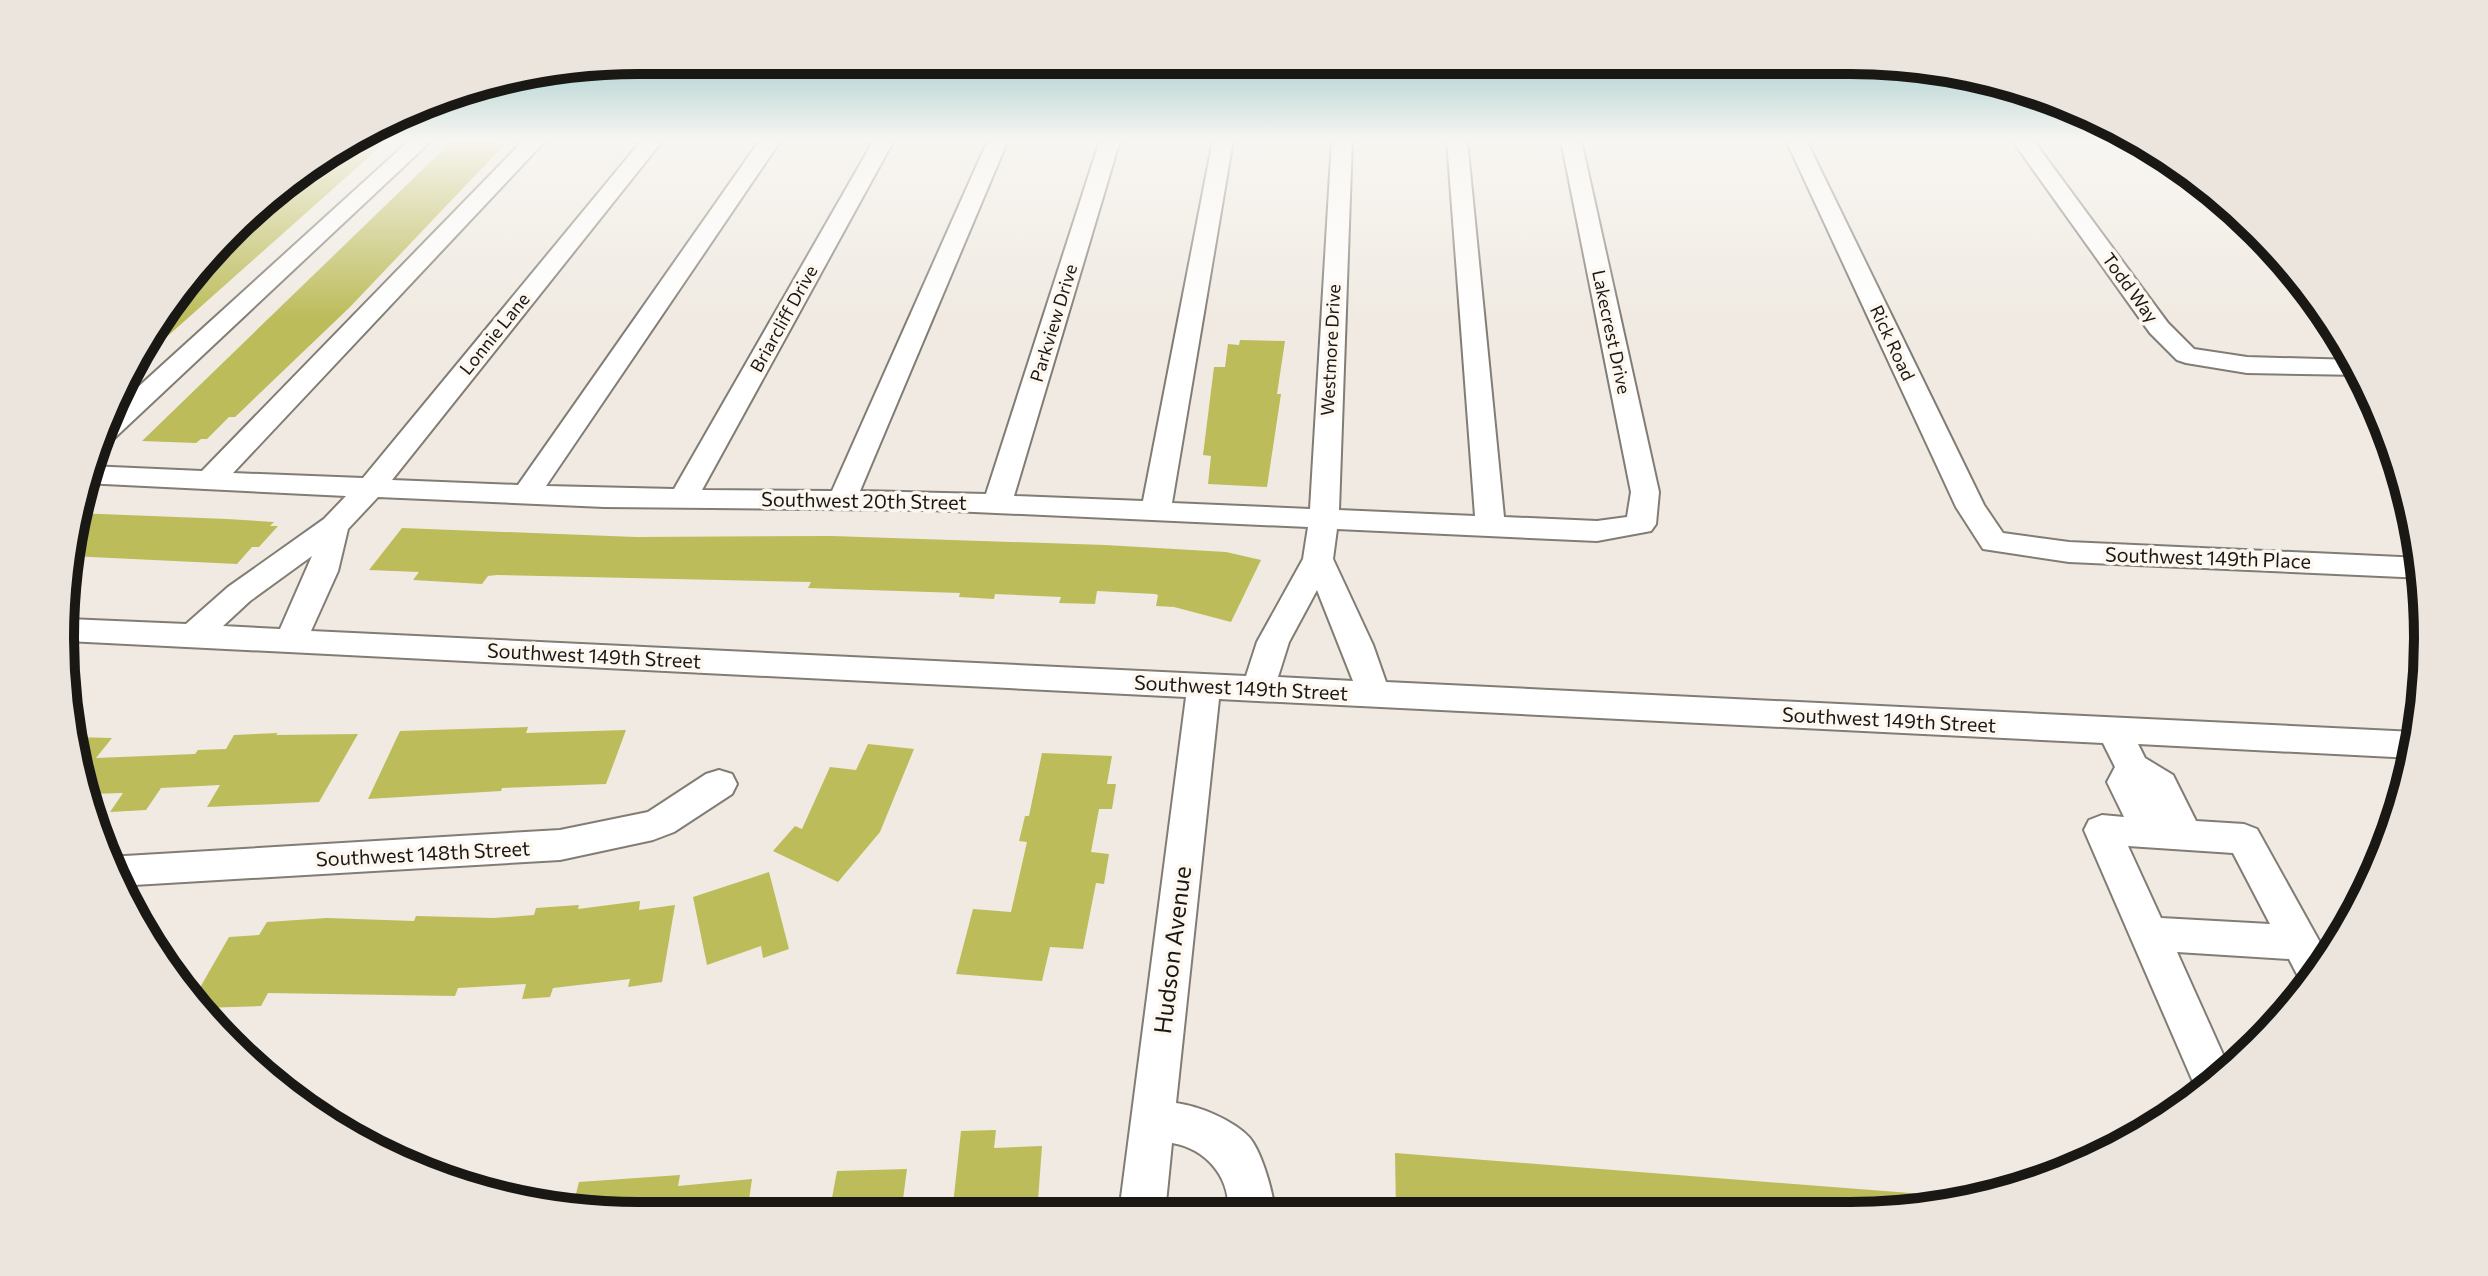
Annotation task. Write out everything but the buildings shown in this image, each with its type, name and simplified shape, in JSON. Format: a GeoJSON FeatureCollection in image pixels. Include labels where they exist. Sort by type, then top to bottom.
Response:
{"type":"FeatureCollection","features":[{"type":"Feature","properties":{"kind":"street"},"geometry":{"type":"LineString","coordinates":[[118,420],[357,200]]}},
{"type":"Feature","properties":{"kind":"street"},"geometry":{"type":"LineString","coordinates":[[209,481],[479,200]]}},
{"type":"Feature","properties":{"kind":"street","name":"Lonnie Lane"},"geometry":{"type":"LineString","coordinates":[[193,636],[239,594],[334,526],[370,488],[605,200]]}},
{"type":"Feature","properties":{"kind":"street"},"geometry":{"type":"LineString","coordinates":[[526,494],[730,200]]}},
{"type":"Feature","properties":{"kind":"street","name":"Briarcliff Drive"},"geometry":{"type":"LineString","coordinates":[[684,497],[851,200]]}},
{"type":"Feature","properties":{"kind":"street"},"geometry":{"type":"LineString","coordinates":[[842,500],[972,200]]}},
{"type":"Feature","properties":{"kind":"street","name":"Parkview Drive"},"geometry":{"type":"LineString","coordinates":[[997,505],[1092,200]]}},
{"type":"Feature","properties":{"kind":"street"},"geometry":{"type":"LineString","coordinates":[[1156,510],[1212,200]]}},
{"type":"Feature","properties":{"kind":"street","name":"Westmore Drive"},"geometry":{"type":"LineString","coordinates":[[1258,689],[1273,642],[1318,559],[1324,517],[1339,200]]}},
{"type":"Feature","properties":{"kind":"street"},"geometry":{"type":"LineString","coordinates":[[1462,200],[1490,526]]}},
{"type":"Feature","properties":{"kind":"street","name":"Lakecrest Drive"},"geometry":{"type":"LineString","coordinates":[[1584,200],[1645,492],[1641,524]]}},
{"type":"Feature","properties":{"kind":"street","name":"Rick Road"},"geometry":{"type":"LineString","coordinates":[[1824,200],[1970,507],[1994,542]]}},
{"type":"Feature","properties":{"kind":"street","name":"Todd Way"},"geometry":{"type":"LineString","coordinates":[[2065,200],[2159,328],[2186,355],[2247,365],[2344,368]]}},
{"type":"Feature","properties":{"kind":"street","name":"Southwest 20th Street"},"geometry":{"type":"LineString","coordinates":[[98,476],[526,494],[1156,510],[1597,531],[1641,524]]}},
{"type":"Feature","properties":{"kind":"street"},"geometry":{"type":"LineString","coordinates":[[290,641],[314,597],[331,548],[334,526]]}},
{"type":"Feature","properties":{"kind":"street","name":"Southwest 149th Place"},"geometry":{"type":"LineString","coordinates":[[1994,542],[2069,552],[2409,567]]}},
{"type":"Feature","properties":{"kind":"street"},"geometry":{"type":"LineString","coordinates":[[1318,559],[1357,645],[1374,694]]}},
{"type":"Feature","properties":{"kind":"street","name":"Southwest 149th Street"},"geometry":{"type":"LineString","coordinates":[[74,630],[2404,745]]}},
{"type":"Feature","properties":{"kind":"street","name":"Hudson Avenue"},"geometry":{"type":"LineString","coordinates":[[1143,1202],[1204,687]]}},
{"type":"Feature","properties":{"kind":"street"},"geometry":{"type":"LineString","coordinates":[[2115,732],[2132,767],[2125,782],[2168,834]]}},
{"type":"Feature","properties":{"kind":"street","name":"Southwest 148th Street"},"geometry":{"type":"LineString","coordinates":[[124,870],[560,845],[651,826],[719,784]]}},
{"type":"Feature","properties":{"kind":"street"},"geometry":{"type":"LineString","coordinates":[[2210,1072],[2102,830],[2244,839],[2308,957]]}},
{"type":"Feature","properties":{"kind":"street"},"geometry":{"type":"LineString","coordinates":[[2149,934],[2308,957]]}},
{"type":"Feature","properties":{"kind":"street"},"geometry":{"type":"LineString","coordinates":[[1153,1120],[1193,1126],[1234,1153],[1252,1202]]}}]}
